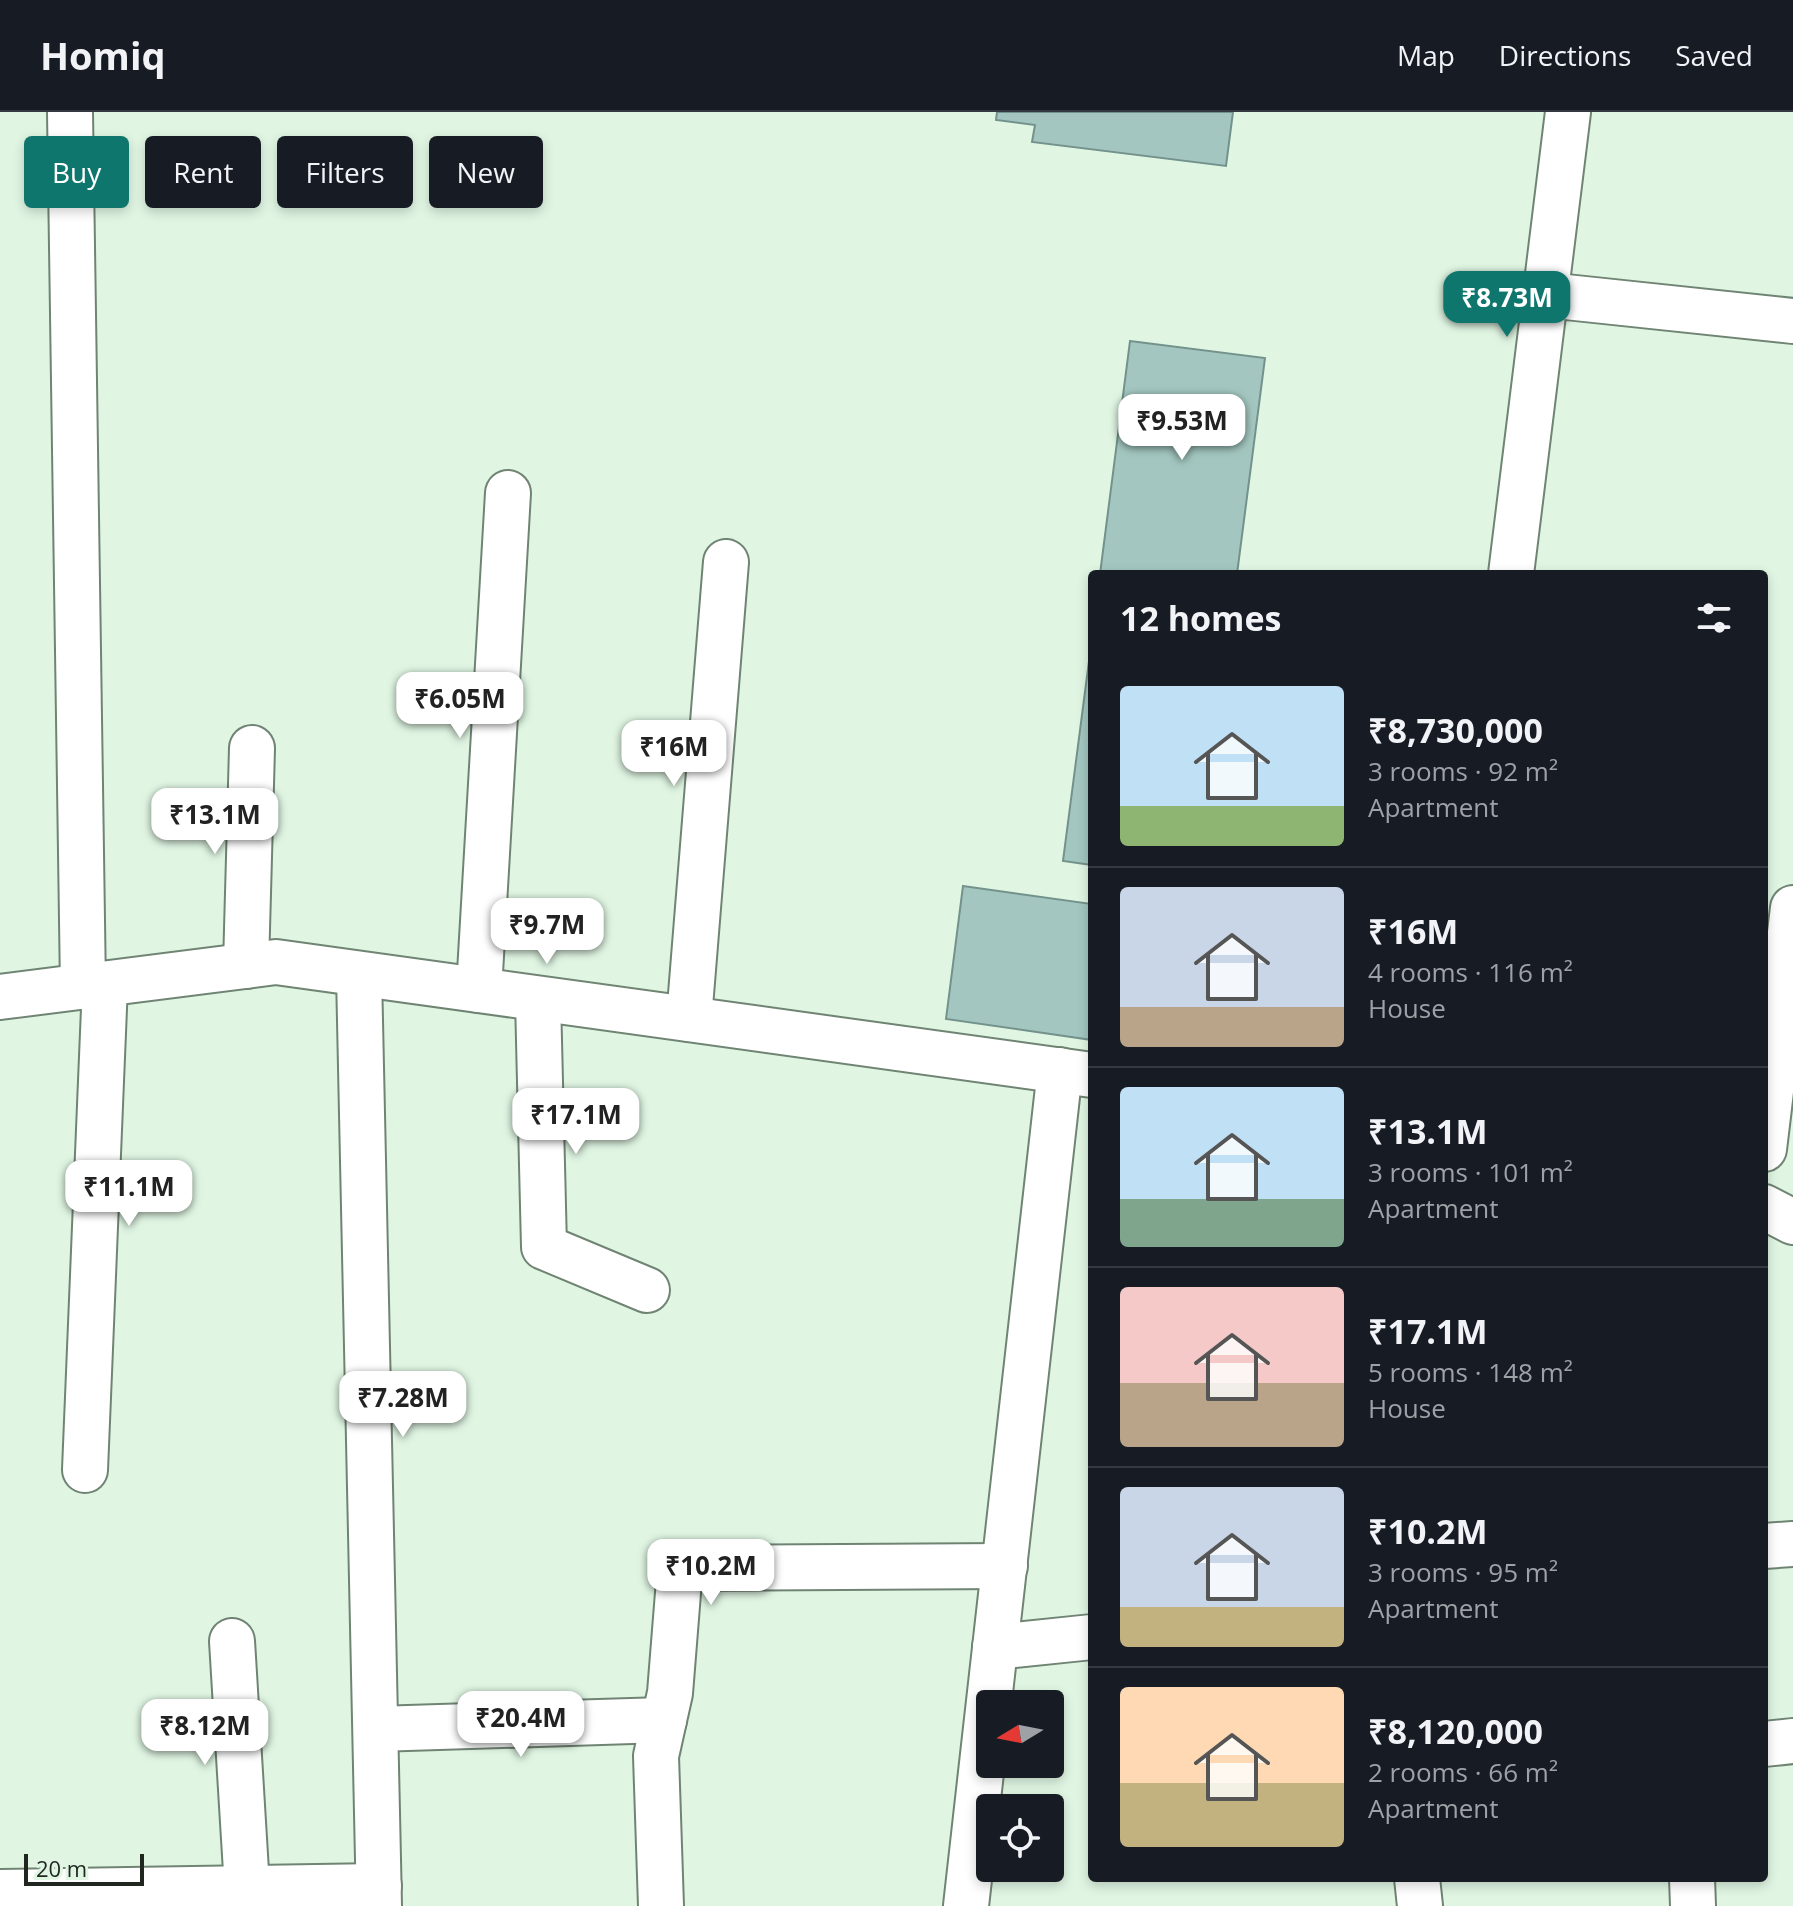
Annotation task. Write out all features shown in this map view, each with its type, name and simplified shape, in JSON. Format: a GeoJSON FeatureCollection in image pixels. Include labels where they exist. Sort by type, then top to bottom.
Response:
{"type":"FeatureCollection","features":[{"type":"Feature","properties":{"kind":"street"},"geometry":{"type":"LineString","coordinates":[[70,112],[94,985],[85,1470]]}},
{"type":"Feature","properties":{"kind":"street"},"geometry":{"type":"LineString","coordinates":[[1512,570],[1568,112]]}},
{"type":"Feature","properties":{"kind":"street"},"geometry":{"type":"LineString","coordinates":[[1547,295],[1793,321]]}},
{"type":"Feature","properties":{"kind":"street"},"geometry":{"type":"LineString","coordinates":[[479,990],[508,493]]}},
{"type":"Feature","properties":{"kind":"street"},"geometry":{"type":"LineString","coordinates":[[689,1019],[726,562]]}},
{"type":"Feature","properties":{"kind":"street"},"geometry":{"type":"LineString","coordinates":[[246,966],[252,748]]}},
{"type":"Feature","properties":{"kind":"street"},"geometry":{"type":"LineString","coordinates":[[1768,1116],[1793,908]]}},
{"type":"Feature","properties":{"kind":"street"},"geometry":{"type":"LineString","coordinates":[[0,997],[276,962],[1076,1072],[1005,1566],[966,1906]]}},
{"type":"Feature","properties":{"kind":"street"},"geometry":{"type":"LineString","coordinates":[[0,1892],[247,1888],[379,1896],[359,974]]}},
{"type":"Feature","properties":{"kind":"street"},"geometry":{"type":"LineString","coordinates":[[538,999],[544,1247],[647,1290]]}},
{"type":"Feature","properties":{"kind":"street"},"geometry":{"type":"LineString","coordinates":[[1768,1209],[1793,1222]]}},
{"type":"Feature","properties":{"kind":"street"},"geometry":{"type":"LineString","coordinates":[[1768,1546],[1793,1544]]}},
{"type":"Feature","properties":{"kind":"street"},"geometry":{"type":"LineString","coordinates":[[661,1906],[656,1756],[670,1693],[680,1568],[1005,1566]]}},
{"type":"Feature","properties":{"kind":"street"},"geometry":{"type":"LineString","coordinates":[[995,1647],[1088,1637]]}},
{"type":"Feature","properties":{"kind":"street"},"geometry":{"type":"LineString","coordinates":[[232,1641],[247,1888]]}},
{"type":"Feature","properties":{"kind":"street"},"geometry":{"type":"LineString","coordinates":[[376,1729],[664,1720]]}},
{"type":"Feature","properties":{"kind":"street"},"geometry":{"type":"LineString","coordinates":[[1768,1744],[1793,1741]]}},
{"type":"Feature","properties":{"kind":"street"},"geometry":{"type":"LineString","coordinates":[[1417,1882],[1420,1906]]}},
{"type":"Feature","properties":{"kind":"street"},"geometry":{"type":"LineString","coordinates":[[1692,1882],[1693,1906]]}},
{"type":"Feature","properties":{"kind":"building"},"geometry":{"type":"Polygon","coordinates":[[[997,112],[1233,112],[1226,166],[1032,142],[1035,125],[996,120],[997,112]]]}},
{"type":"Feature","properties":{"kind":"building"},"geometry":{"type":"Polygon","coordinates":[[[1130,341],[1265,358],[1238,570],[1101,570],[1130,341]]]}},
{"type":"Feature","properties":{"kind":"building"},"geometry":{"type":"Polygon","coordinates":[[[1088,669],[1088,864],[1063,861],[1088,669]]]}},
{"type":"Feature","properties":{"kind":"building"},"geometry":{"type":"Polygon","coordinates":[[[963,886],[1088,903],[1088,1039],[946,1019],[963,886]]]}}]}
